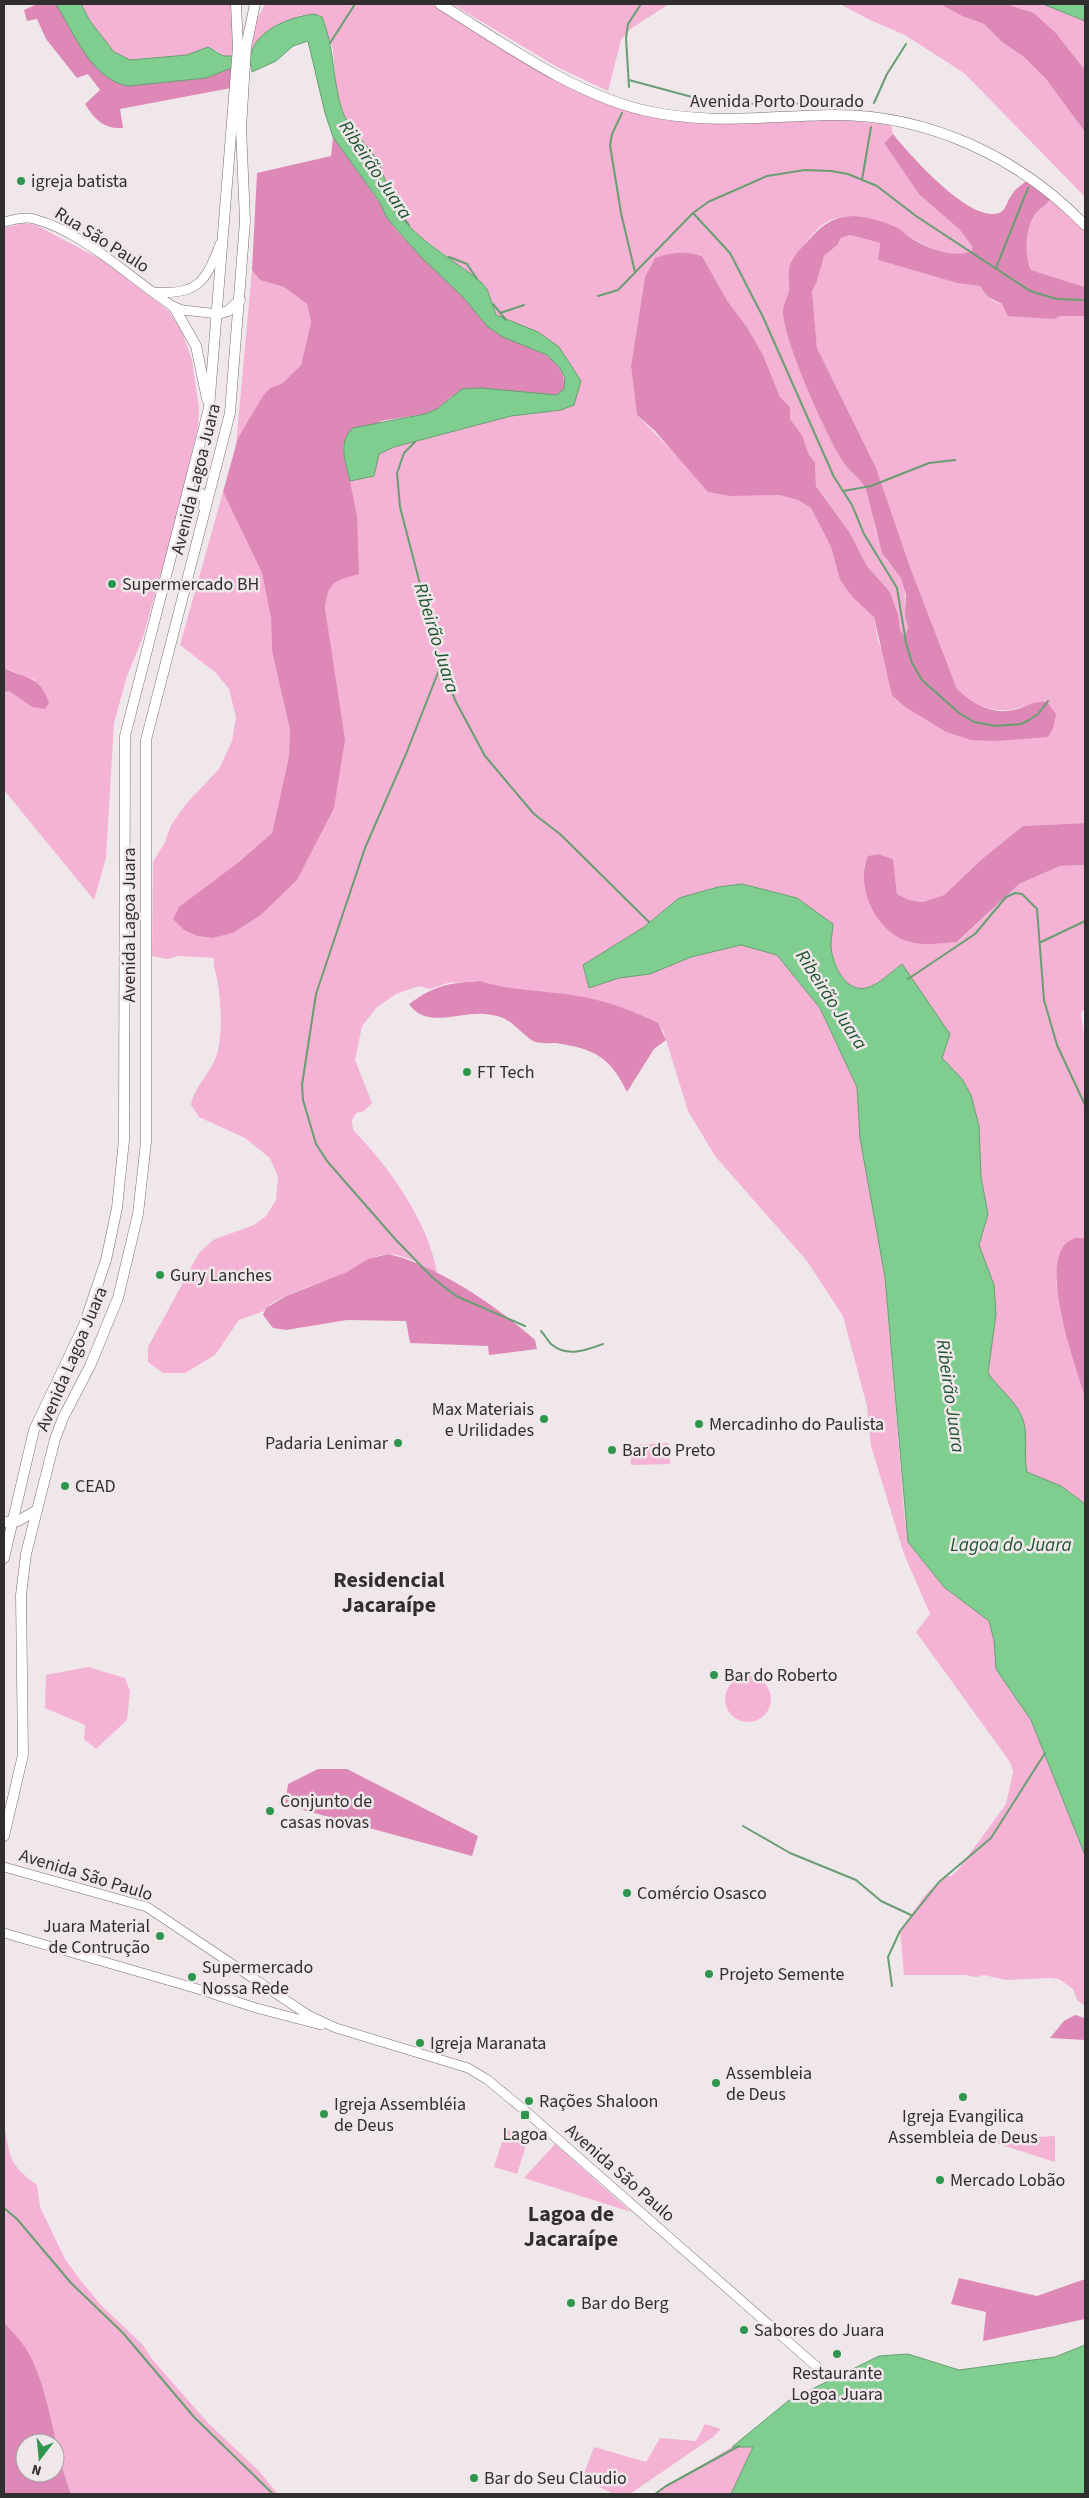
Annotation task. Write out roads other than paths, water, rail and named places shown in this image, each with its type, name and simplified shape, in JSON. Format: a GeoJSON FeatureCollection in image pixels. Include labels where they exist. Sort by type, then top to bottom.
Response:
{"type":"FeatureCollection","features":[{"type":"Feature","properties":{"kind":"main road","name":"Avenida Lagoa Juara"},"geometry":{"type":"LineString","coordinates":[[4,1558],[8,1522],[34,1430],[84,1325],[106,1260],[117,1208],[124,1140],[125,736],[209,408],[218,314],[222,239],[240,82],[242,47],[236,4]]}},
{"type":"Feature","properties":{"kind":"main road","name":"Avenida Lagoa Juara"},"geometry":{"type":"LineString","coordinates":[[242,47],[255,4]]}},
{"type":"Feature","properties":{"kind":"main road","name":"Avenida Porto Dourado"},"geometry":{"type":"LineString","coordinates":[[440,4],[588,92],[648,111],[707,120],[834,115],[862,117],[933,130],[987,152],[1030,176],[1063,202],[1085,225]]}},
{"type":"Feature","properties":{"kind":"main road","name":"Avenida Lagoa Juara"},"geometry":{"type":"LineString","coordinates":[[4,1836],[23,1755],[22,1576],[50,1457],[63,1418],[90,1366],[118,1298],[138,1214],[146,1142],[146,740],[230,413],[246,206],[241,137],[240,82]]}},
{"type":"Feature","properties":{"kind":"main road"},"geometry":{"type":"LineString","coordinates":[[218,314],[228,311],[240,300]]}},
{"type":"Feature","properties":{"kind":"main road"},"geometry":{"type":"LineString","coordinates":[[174,307],[196,346],[209,408]]}},
{"type":"Feature","properties":{"kind":"main road"},"geometry":{"type":"LineString","coordinates":[[186,498],[195,492],[200,493],[205,499],[199,536]]}},
{"type":"Feature","properties":{"kind":"main road"},"geometry":{"type":"LineString","coordinates":[[8,1522],[37,1510]]}},
{"type":"Feature","properties":{"kind":"street","name":"Rua São Paulo"},"geometry":{"type":"LineString","coordinates":[[4,222],[32,218],[57,228],[174,307],[183,310],[218,314]]}},
{"type":"Feature","properties":{"kind":"street","name":"Rua São Paulo"},"geometry":{"type":"LineString","coordinates":[[154,292],[177,293],[194,288],[201,283],[211,268],[222,239]]}},
{"type":"Feature","properties":{"kind":"street","name":"Avenida São Paulo"},"geometry":{"type":"LineString","coordinates":[[4,1867],[147,1907],[308,2014],[336,2028],[468,2068],[479,2074],[530,2115],[817,2367]]}},
{"type":"Feature","properties":{"kind":"street"},"geometry":{"type":"LineString","coordinates":[[4,1933],[253,2007],[336,2028]]}},
{"type":"Feature","properties":{"kind":"water"},"geometry":{"type":"Polygon","coordinates":[[[56,4],[81,4],[90,21],[114,52],[130,60],[187,55],[208,47],[223,56],[233,56],[234,67],[206,78],[128,86],[115,82],[94,65],[77,41],[56,4]]]}},
{"type":"Feature","properties":{"kind":"water"},"geometry":{"type":"Polygon","coordinates":[[[1043,4],[1085,4],[1085,21],[1043,4]]]}},
{"type":"Feature","properties":{"kind":"water"},"geometry":{"type":"Polygon","coordinates":[[[314,14],[322,17],[326,29],[342,110],[353,130],[377,160],[396,210],[404,221],[424,240],[481,282],[487,289],[496,315],[538,332],[559,347],[581,381],[574,405],[561,410],[511,416],[394,447],[379,454],[374,476],[350,481],[344,446],[348,434],[353,428],[425,414],[437,409],[462,389],[481,388],[557,395],[564,389],[565,378],[560,368],[547,355],[503,337],[488,327],[463,297],[421,257],[387,218],[379,201],[333,137],[325,113],[308,41],[293,46],[276,61],[252,72],[250,60],[253,48],[258,40],[274,27],[284,22],[314,14]]]}},
{"type":"Feature","properties":{"kind":"water","name":"Lagoa do Juara"},"geometry":{"type":"Polygon","coordinates":[[[742,884],[797,898],[833,924],[831,944],[833,959],[840,974],[851,986],[866,988],[871,986],[902,964],[950,1034],[942,1058],[962,1079],[971,1095],[979,1126],[981,1177],[988,1214],[979,1245],[994,1285],[996,1314],[988,1373],[1015,1405],[1022,1417],[1025,1430],[1027,1472],[1061,1486],[1085,1504],[1085,1855],[1031,1720],[996,1669],[994,1640],[989,1621],[944,1587],[908,1542],[885,1277],[860,1138],[857,1087],[820,1008],[777,955],[741,945],[691,957],[650,974],[619,978],[589,988],[583,965],[644,927],[679,898],[718,887],[742,884]]]}},
{"type":"Feature","properties":{"kind":"water"},"geometry":{"type":"Polygon","coordinates":[[[1085,2345],[1085,2494],[731,2494],[753,2447],[732,2447],[788,2401],[879,2356],[908,2354],[959,2370],[1055,2357],[1085,2345]]]}},
{"type":"Feature","properties":{"kind":"waterway"},"geometry":{"type":"LineString","coordinates":[[330,43],[355,4]]}},
{"type":"Feature","properties":{"kind":"waterway"},"geometry":{"type":"LineString","coordinates":[[629,87],[626,38],[628,24],[641,4]]}},
{"type":"Feature","properties":{"kind":"waterway"},"geometry":{"type":"LineString","coordinates":[[874,103],[887,74],[906,44]]}},
{"type":"Feature","properties":{"kind":"waterway"},"geometry":{"type":"LineString","coordinates":[[629,80],[718,104],[855,103]]}},
{"type":"Feature","properties":{"kind":"waterway"},"geometry":{"type":"LineString","coordinates":[[622,113],[612,134],[610,145],[621,213],[635,272]]}},
{"type":"Feature","properties":{"kind":"waterway"},"geometry":{"type":"LineString","coordinates":[[862,180],[871,127]]}},
{"type":"Feature","properties":{"kind":"waterway"},"geometry":{"type":"LineString","coordinates":[[598,296],[618,290],[693,213],[708,202],[767,176],[805,170],[848,174],[877,186],[916,216],[1030,291],[1057,299],[1085,300]]}},
{"type":"Feature","properties":{"kind":"waterway"},"geometry":{"type":"LineString","coordinates":[[996,268],[1028,188]]}},
{"type":"Feature","properties":{"kind":"waterway","name":"Ribeirão Juara"},"geometry":{"type":"LineString","coordinates":[[394,205],[409,225]]}},
{"type":"Feature","properties":{"kind":"waterway"},"geometry":{"type":"LineString","coordinates":[[693,213],[730,253],[763,317],[834,477],[852,505],[864,534],[897,588],[906,643],[912,663],[922,680],[959,713],[974,722],[996,726],[1021,724],[1038,714],[1048,701]]}},
{"type":"Feature","properties":{"kind":"waterway","name":"Ribeirão Juara"},"geometry":{"type":"LineString","coordinates":[[449,257],[467,264],[477,279]]}},
{"type":"Feature","properties":{"kind":"waterway","name":"Ribeirão Juara"},"geometry":{"type":"LineString","coordinates":[[493,304],[506,320]]}},
{"type":"Feature","properties":{"kind":"waterway"},"geometry":{"type":"LineString","coordinates":[[500,313],[524,305]]}},
{"type":"Feature","properties":{"kind":"waterway","name":"Ribeirão Juara"},"geometry":{"type":"LineString","coordinates":[[415,442],[404,453],[397,473],[400,507],[441,665],[456,702],[485,756],[534,814],[560,834],[649,922]]}},
{"type":"Feature","properties":{"kind":"waterway"},"geometry":{"type":"LineString","coordinates":[[843,491],[871,486],[929,463],[955,460]]}},
{"type":"Feature","properties":{"kind":"waterway"},"geometry":{"type":"LineString","coordinates":[[441,665],[406,754],[365,848],[316,994],[302,1085],[303,1100],[316,1144],[327,1161],[396,1240],[433,1278],[456,1296],[525,1326]]}},
{"type":"Feature","properties":{"kind":"waterway"},"geometry":{"type":"LineString","coordinates":[[908,979],[975,934],[1006,897],[1015,893],[1022,894],[1037,909],[1044,1000],[1057,1045],[1085,1105]]}},
{"type":"Feature","properties":{"kind":"waterway"},"geometry":{"type":"LineString","coordinates":[[1041,942],[1085,921]]}},
{"type":"Feature","properties":{"kind":"waterway"},"geometry":{"type":"LineString","coordinates":[[541,1331],[551,1344],[564,1351],[577,1352],[603,1344]]}},
{"type":"Feature","properties":{"kind":"waterway"},"geometry":{"type":"LineString","coordinates":[[892,1986],[888,1957],[900,1931],[939,1882],[991,1838],[1045,1753]]}},
{"type":"Feature","properties":{"kind":"waterway"},"geometry":{"type":"LineString","coordinates":[[743,1826],[790,1853],[856,1880],[881,1901],[911,1915]]}},
{"type":"Feature","properties":{"kind":"waterway"},"geometry":{"type":"LineString","coordinates":[[4,2208],[17,2219],[71,2283],[123,2333],[194,2417],[273,2494]]}},
{"type":"Feature","properties":{"kind":"waterway"},"geometry":{"type":"LineString","coordinates":[[655,2494],[739,2446]]}},
{"type":"Feature","properties":{"kind":"place","name":"igreja batista"},"geometry":{"type":"Point","coordinates":[21,181]}},
{"type":"Feature","properties":{"kind":"place","name":"Supermercado BH"},"geometry":{"type":"Point","coordinates":[112,584]}},
{"type":"Feature","properties":{"kind":"place","name":"FT Tech"},"geometry":{"type":"Point","coordinates":[467,1072]}},
{"type":"Feature","properties":{"kind":"place","name":"Gury Lanches"},"geometry":{"type":"Point","coordinates":[160,1275]}},
{"type":"Feature","properties":{"kind":"place","name":"Max Materiais e Urilidades"},"geometry":{"type":"Point","coordinates":[544,1419]}},
{"type":"Feature","properties":{"kind":"place","name":"Mercadinho do Paulista"},"geometry":{"type":"Point","coordinates":[699,1424]}},
{"type":"Feature","properties":{"kind":"place","name":"Padaria Lenimar"},"geometry":{"type":"Point","coordinates":[398,1443]}},
{"type":"Feature","properties":{"kind":"place","name":"Bar do Preto"},"geometry":{"type":"Point","coordinates":[612,1450]}},
{"type":"Feature","properties":{"kind":"place","name":"CEAD"},"geometry":{"type":"Point","coordinates":[65,1486]}},
{"type":"Feature","properties":{"kind":"place","name":"Bar do Roberto"},"geometry":{"type":"Point","coordinates":[714,1675]}},
{"type":"Feature","properties":{"kind":"place","name":"Conjunto de casas novas"},"geometry":{"type":"Point","coordinates":[270,1811]}},
{"type":"Feature","properties":{"kind":"place","name":"Comércio Osasco"},"geometry":{"type":"Point","coordinates":[627,1893]}},
{"type":"Feature","properties":{"kind":"place","name":"Juara Material de Contrução"},"geometry":{"type":"Point","coordinates":[160,1936]}},
{"type":"Feature","properties":{"kind":"place","name":"Projeto Semente"},"geometry":{"type":"Point","coordinates":[709,1974]}},
{"type":"Feature","properties":{"kind":"place","name":"Supermercado Nossa Rede"},"geometry":{"type":"Point","coordinates":[192,1977]}},
{"type":"Feature","properties":{"kind":"place","name":"Igreja Maranata"},"geometry":{"type":"Point","coordinates":[420,2043]}},
{"type":"Feature","properties":{"kind":"place","name":"Assembleia de Deus"},"geometry":{"type":"Point","coordinates":[716,2083]}},
{"type":"Feature","properties":{"kind":"place","name":"Igreja Evangilica Assembleia de Deus"},"geometry":{"type":"Point","coordinates":[963,2097]}},
{"type":"Feature","properties":{"kind":"place","name":"Rações Shaloon"},"geometry":{"type":"Point","coordinates":[529,2101]}},
{"type":"Feature","properties":{"kind":"place","name":"Igreja Assembléia de Deus"},"geometry":{"type":"Point","coordinates":[324,2114]}},
{"type":"Feature","properties":{"kind":"place","name":"Lagoa"},"geometry":{"type":"Point","coordinates":[525,2115]}},
{"type":"Feature","properties":{"kind":"place","name":"Mercado Lobão"},"geometry":{"type":"Point","coordinates":[940,2180]}},
{"type":"Feature","properties":{"kind":"place","name":"Bar do Berg"},"geometry":{"type":"Point","coordinates":[571,2303]}},
{"type":"Feature","properties":{"kind":"place","name":"Sabores do Juara"},"geometry":{"type":"Point","coordinates":[744,2330]}},
{"type":"Feature","properties":{"kind":"place","name":"Restaurante Logoa Juara"},"geometry":{"type":"Point","coordinates":[837,2354]}},
{"type":"Feature","properties":{"kind":"place","name":"Bar do Seu Claudio"},"geometry":{"type":"Point","coordinates":[474,2478]}},
{"type":"Feature","properties":{"kind":"district","name":"Residencial Jacaraípe"},"geometry":{"type":"Point","coordinates":[389,1592]}},
{"type":"Feature","properties":{"kind":"district","name":"Lagoa de Jacaraípe"},"geometry":{"type":"Point","coordinates":[571,2226]}}]}
